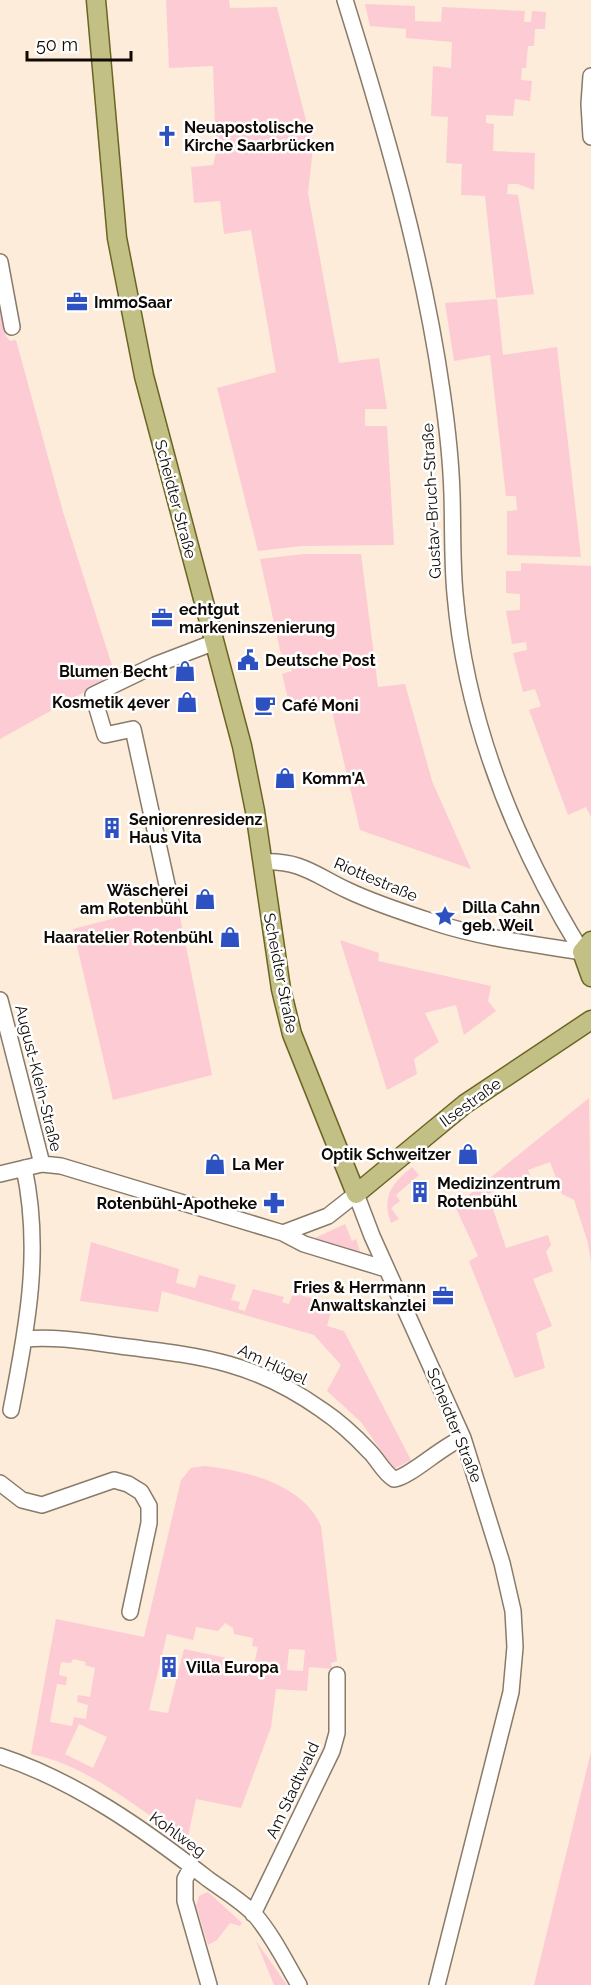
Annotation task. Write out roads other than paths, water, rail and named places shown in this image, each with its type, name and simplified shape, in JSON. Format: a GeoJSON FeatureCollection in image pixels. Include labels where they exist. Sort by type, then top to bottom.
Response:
{"type":"FeatureCollection","features":[{"type":"Feature","properties":{"kind":"main road","name":"Scheidter Straße"},"geometry":{"type":"LineString","coordinates":[[96,0],[122,273],[151,408],[245,758],[281,989],[292,1034],[356,1194]]}},
{"type":"Feature","properties":{"kind":"main road"},"geometry":{"type":"LineString","coordinates":[[586,947],[591,977]]}},
{"type":"Feature","properties":{"kind":"main road","name":"Ilsestraße"},"geometry":{"type":"LineString","coordinates":[[356,1194],[465,1104],[591,1020]]}},
{"type":"Feature","properties":{"kind":"street","name":"Gustav-Bruch-Straße"},"geometry":{"type":"LineString","coordinates":[[345,0],[388,140],[432,331],[449,452],[455,596],[468,685],[486,747],[507,804],[532,859],[586,947]]}},
{"type":"Feature","properties":{"kind":"street"},"geometry":{"type":"LineString","coordinates":[[591,76],[588,104],[591,138]]}},
{"type":"Feature","properties":{"kind":"street"},"geometry":{"type":"LineString","coordinates":[[0,262],[12,327]]}},
{"type":"Feature","properties":{"kind":"street"},"geometry":{"type":"LineString","coordinates":[[171,903],[133,729],[105,735],[93,695],[147,669],[215,642]]}},
{"type":"Feature","properties":{"kind":"street","name":"Riottestraße"},"geometry":{"type":"LineString","coordinates":[[262,862],[295,863],[307,867],[347,890],[433,922],[512,940],[586,947]]}},
{"type":"Feature","properties":{"kind":"street","name":"August-Klein-Straße"},"geometry":{"type":"LineString","coordinates":[[0,1000],[42,1164]]}},
{"type":"Feature","properties":{"kind":"street"},"geometry":{"type":"LineString","coordinates":[[0,1174],[42,1164],[61,1166],[283,1233],[304,1244],[386,1269]]}},
{"type":"Feature","properties":{"kind":"street"},"geometry":{"type":"LineString","coordinates":[[11,1410],[25,1339],[34,1223],[24,1168]]}},
{"type":"Feature","properties":{"kind":"street"},"geometry":{"type":"LineString","coordinates":[[283,1233],[328,1216],[356,1194]]}},
{"type":"Feature","properties":{"kind":"street","name":"Scheidter Straße"},"geometry":{"type":"LineString","coordinates":[[356,1194],[386,1269],[463,1438],[502,1563],[513,1611],[515,1647],[507,1708],[437,1985]]}},
{"type":"Feature","properties":{"kind":"street","name":"Am Hügel"},"geometry":{"type":"LineString","coordinates":[[25,1339],[43,1337],[106,1344],[214,1358],[238,1365],[290,1389],[323,1410],[353,1434],[394,1479],[410,1472],[446,1444],[463,1438]]}},
{"type":"Feature","properties":{"kind":"street"},"geometry":{"type":"LineString","coordinates":[[0,1483],[22,1500],[42,1505],[114,1480],[128,1484],[141,1492],[148,1506],[149,1523],[130,1612]]}},
{"type":"Feature","properties":{"kind":"street","name":"Am Stadtwald"},"geometry":{"type":"LineString","coordinates":[[254,1914],[332,1751],[337,1733],[338,1675]]}},
{"type":"Feature","properties":{"kind":"street","name":"Kohlweg"},"geometry":{"type":"LineString","coordinates":[[0,1756],[37,1770],[119,1814],[192,1866],[254,1914],[278,1948],[299,1985]]}},
{"type":"Feature","properties":{"kind":"street"},"geometry":{"type":"LineString","coordinates":[[192,1866],[185,1879],[185,1901],[209,1985]]}},
{"type":"Feature","properties":{"kind":"place","name":"Neuapostolische Kirche Saarbrücken"},"geometry":{"type":"Point","coordinates":[167,136]}},
{"type":"Feature","properties":{"kind":"place","name":"ImmoSaar"},"geometry":{"type":"Point","coordinates":[77,302]}},
{"type":"Feature","properties":{"kind":"place","name":"echtgut markeninszenierung"},"geometry":{"type":"Point","coordinates":[162,618]}},
{"type":"Feature","properties":{"kind":"place","name":"Deutsche Post"},"geometry":{"type":"Point","coordinates":[248,660]}},
{"type":"Feature","properties":{"kind":"place","name":"Blumen Becht"},"geometry":{"type":"Point","coordinates":[185,671]}},
{"type":"Feature","properties":{"kind":"place","name":"Kosmetik 4ever"},"geometry":{"type":"Point","coordinates":[187,702]}},
{"type":"Feature","properties":{"kind":"place","name":"Café Moni"},"geometry":{"type":"Point","coordinates":[265,705]}},
{"type":"Feature","properties":{"kind":"place","name":"Komm'A"},"geometry":{"type":"Point","coordinates":[285,778]}},
{"type":"Feature","properties":{"kind":"place","name":"Seniorenresidenz Haus Vita"},"geometry":{"type":"Point","coordinates":[112,828]}},
{"type":"Feature","properties":{"kind":"place","name":"Wäscherei am Rotenbühl"},"geometry":{"type":"Point","coordinates":[205,899]}},
{"type":"Feature","properties":{"kind":"place","name":"Dilla Cahn geb. Weil"},"geometry":{"type":"Point","coordinates":[445,916]}},
{"type":"Feature","properties":{"kind":"place","name":"Haaratelier Rotenbühl"},"geometry":{"type":"Point","coordinates":[230,937]}},
{"type":"Feature","properties":{"kind":"place","name":"Optik Schweitzer"},"geometry":{"type":"Point","coordinates":[468,1154]}},
{"type":"Feature","properties":{"kind":"place","name":"La Mer"},"geometry":{"type":"Point","coordinates":[215,1164]}},
{"type":"Feature","properties":{"kind":"place","name":"Medizinzentrum Rotenbühl"},"geometry":{"type":"Point","coordinates":[420,1192]}},
{"type":"Feature","properties":{"kind":"place","name":"Rotenbühl-Apotheke"},"geometry":{"type":"Point","coordinates":[274,1203]}},
{"type":"Feature","properties":{"kind":"place","name":"Fries & Herrmann Anwaltskanzlei"},"geometry":{"type":"Point","coordinates":[443,1296]}},
{"type":"Feature","properties":{"kind":"place","name":"Villa Europa"},"geometry":{"type":"Point","coordinates":[169,1667]}}]}
